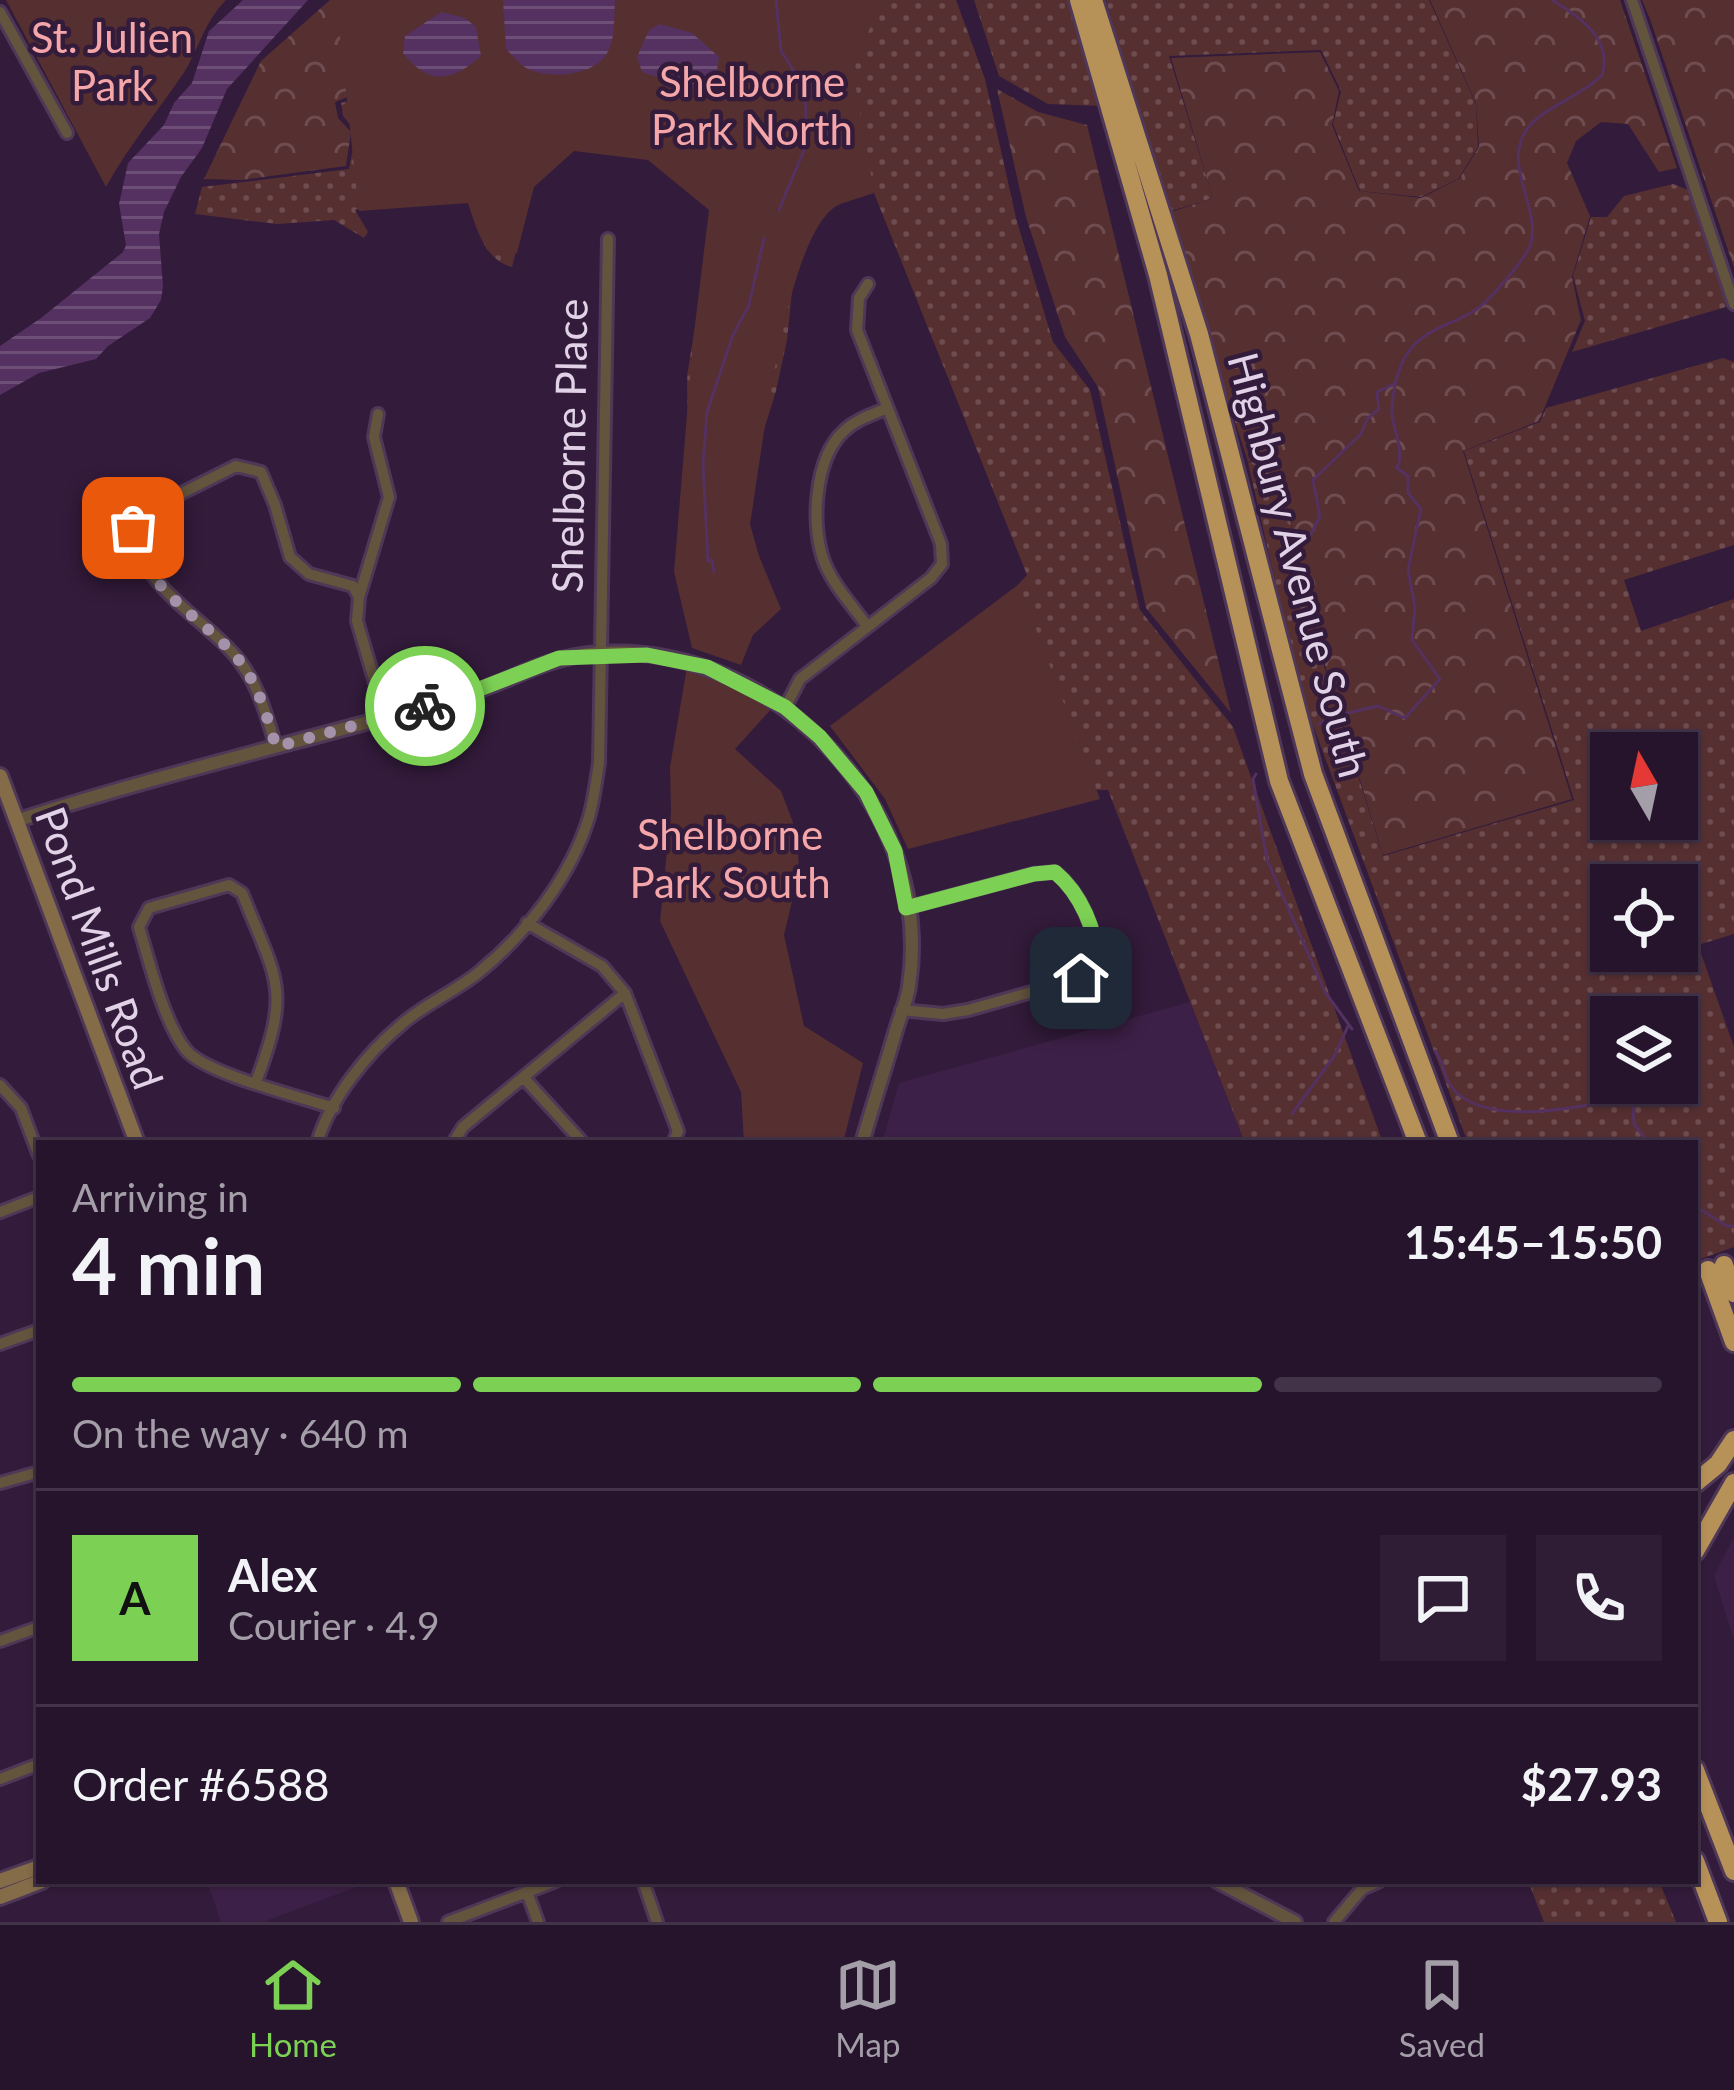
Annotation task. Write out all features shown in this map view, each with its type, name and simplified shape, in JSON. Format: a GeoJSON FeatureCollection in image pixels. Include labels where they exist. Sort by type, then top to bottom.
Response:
{"type":"FeatureCollection","features":[{"type":"Feature","properties":{"kind":"highway","name":"Highbury Avenue South"},"geometry":{"type":"LineString","coordinates":[[1078,0],[1158,274],[1280,781],[1417,1140]]}},
{"type":"Feature","properties":{"kind":"highway","name":"Highbury Avenue South"},"geometry":{"type":"LineString","coordinates":[[1093,0],[1199,334],[1313,774],[1449,1140]]}},
{"type":"Feature","properties":{"kind":"highway"},"geometry":{"type":"LineString","coordinates":[[1719,1278],[1734,1342]]}},
{"type":"Feature","properties":{"kind":"highway"},"geometry":{"type":"LineString","coordinates":[[1698,1481],[1718,1464],[1734,1440]]}},
{"type":"Feature","properties":{"kind":"highway"},"geometry":{"type":"LineString","coordinates":[[1698,1546],[1734,1484]]}},
{"type":"Feature","properties":{"kind":"highway"},"geometry":{"type":"LineString","coordinates":[[1698,1765],[1710,1807]]}},
{"type":"Feature","properties":{"kind":"highway"},"geometry":{"type":"LineString","coordinates":[[1698,1777],[1734,1871]]}},
{"type":"Feature","properties":{"kind":"highway"},"geometry":{"type":"LineString","coordinates":[[1698,1869],[1718,1922]]}},
{"type":"Feature","properties":{"kind":"main road","name":"Pond Mills Road"},"geometry":{"type":"LineString","coordinates":[[0,776],[136,1140]]}},
{"type":"Feature","properties":{"kind":"main road"},"geometry":{"type":"LineString","coordinates":[[0,1881],[36,1868]]}},
{"type":"Feature","properties":{"kind":"main road"},"geometry":{"type":"LineString","coordinates":[[0,1897],[36,1883]]}},
{"type":"Feature","properties":{"kind":"main road"},"geometry":{"type":"LineString","coordinates":[[397,1884],[411,1922]]}},
{"type":"Feature","properties":{"kind":"street"},"geometry":{"type":"LineString","coordinates":[[1632,0],[1734,304]]}},
{"type":"Feature","properties":{"kind":"street"},"geometry":{"type":"LineString","coordinates":[[0,12],[67,133]]}},
{"type":"Feature","properties":{"kind":"street","name":"Shelborne Place"},"geometry":{"type":"LineString","coordinates":[[318,1140],[360,1067],[402,1023],[476,975],[527,923],[563,874],[590,816],[598,763],[608,239]]}},
{"type":"Feature","properties":{"kind":"street"},"geometry":{"type":"LineString","coordinates":[[785,707],[800,679],[931,578],[942,564],[941,544],[857,330],[859,298],[868,284]]}},
{"type":"Feature","properties":{"kind":"street"},"geometry":{"type":"LineString","coordinates":[[867,626],[825,564],[813,514],[830,448],[855,422],[885,410]]}},
{"type":"Feature","properties":{"kind":"street"},"geometry":{"type":"LineString","coordinates":[[378,414],[374,437],[388,497],[359,597],[357,621],[385,717]]}},
{"type":"Feature","properties":{"kind":"street"},"geometry":{"type":"LineString","coordinates":[[276,747],[262,698],[234,654],[156,583],[139,555],[133,528],[147,512],[236,466],[261,472],[290,557],[309,574],[353,586],[359,597]]}},
{"type":"Feature","properties":{"kind":"street"},"geometry":{"type":"LineString","coordinates":[[139,555],[114,540],[107,524],[113,511],[127,507],[147,512]]}},
{"type":"Feature","properties":{"kind":"street"},"geometry":{"type":"LineString","coordinates":[[0,826],[92,796],[464,695],[559,658],[599,653],[647,655],[707,667],[785,707],[820,737],[866,792],[895,851],[906,908],[909,987],[863,1140]]}},
{"type":"Feature","properties":{"kind":"street"},"geometry":{"type":"LineString","coordinates":[[902,1010],[943,1014],[968,1010],[1081,978],[1096,964],[1097,946],[1074,890],[1055,872],[906,908]]}},
{"type":"Feature","properties":{"kind":"street"},"geometry":{"type":"LineString","coordinates":[[256,1082],[277,1027],[278,982],[242,893],[229,885],[149,908],[139,927],[186,1051],[207,1066],[334,1108]]}},
{"type":"Feature","properties":{"kind":"street"},"geometry":{"type":"LineString","coordinates":[[527,923],[602,966],[625,993],[678,1131],[675,1140]]}},
{"type":"Feature","properties":{"kind":"street"},"geometry":{"type":"LineString","coordinates":[[455,1140],[463,1127],[625,993]]}},
{"type":"Feature","properties":{"kind":"street"},"geometry":{"type":"LineString","coordinates":[[524,1078],[580,1140]]}},
{"type":"Feature","properties":{"kind":"street"},"geometry":{"type":"LineString","coordinates":[[0,1085],[21,1108],[36,1148]]}},
{"type":"Feature","properties":{"kind":"street"},"geometry":{"type":"LineString","coordinates":[[0,1212],[36,1198]]}},
{"type":"Feature","properties":{"kind":"street"},"geometry":{"type":"LineString","coordinates":[[0,1344],[36,1331]]}},
{"type":"Feature","properties":{"kind":"street"},"geometry":{"type":"LineString","coordinates":[[0,1483],[36,1473]]}},
{"type":"Feature","properties":{"kind":"street"},"geometry":{"type":"LineString","coordinates":[[0,1641],[36,1628]]}},
{"type":"Feature","properties":{"kind":"street"},"geometry":{"type":"LineString","coordinates":[[0,1779],[36,1765]]}},
{"type":"Feature","properties":{"kind":"street"},"geometry":{"type":"LineString","coordinates":[[448,1922],[548,1884]]}},
{"type":"Feature","properties":{"kind":"street"},"geometry":{"type":"LineString","coordinates":[[644,1884],[657,1922]]}},
{"type":"Feature","properties":{"kind":"street"},"geometry":{"type":"LineString","coordinates":[[1223,1884],[1295,1922]]}},
{"type":"Feature","properties":{"kind":"street"},"geometry":{"type":"LineString","coordinates":[[1334,1922],[1362,1889],[1373,1884]]}},
{"type":"Feature","properties":{"kind":"street"},"geometry":{"type":"LineString","coordinates":[[526,1892],[538,1922]]}},
{"type":"Feature","properties":{"kind":"shaded area"},"geometry":{"type":"Polygon","coordinates":[[[243,0],[308,0],[227,89],[202,148],[181,177],[159,234],[163,286],[150,318],[96,359],[39,373],[0,395],[0,346],[123,252],[119,204],[128,163],[164,125],[174,103],[192,83],[209,31],[243,0]]]}},
{"type":"Feature","properties":{"kind":"shaded area"},"geometry":{"type":"Polygon","coordinates":[[[503,0],[615,0],[608,52],[597,64],[578,72],[546,74],[528,69],[506,49],[503,0]]]}},
{"type":"Feature","properties":{"kind":"shaded area"},"geometry":{"type":"Polygon","coordinates":[[[441,12],[465,18],[476,27],[481,56],[460,71],[440,77],[422,71],[403,53],[405,36],[441,12]]]}},
{"type":"Feature","properties":{"kind":"shaded area"},"geometry":{"type":"Polygon","coordinates":[[[660,24],[692,33],[719,57],[713,96],[642,72],[637,57],[649,30],[660,24]]]}},
{"type":"Feature","properties":{"kind":"shaded area"},"geometry":{"type":"Polygon","coordinates":[[[1190,1002],[1244,1140],[883,1140],[899,1083],[1190,1002]]]}},
{"type":"Feature","properties":{"kind":"shaded area"},"geometry":{"type":"Polygon","coordinates":[[[1734,1537],[1734,1640],[1714,1576],[1734,1537]]]}},
{"type":"Feature","properties":{"kind":"shaded area"},"geometry":{"type":"Polygon","coordinates":[[[208,1884],[364,1884],[263,1922],[221,1922],[208,1884]]]}},
{"type":"Feature","properties":{"kind":"green space","name":"St. Julien Park"},"geometry":{"type":"Polygon","coordinates":[[[6,0],[226,0],[183,74],[106,187],[6,0]]]}},
{"type":"Feature","properties":{"kind":"green space"},"geometry":{"type":"Polygon","coordinates":[[[330,0],[419,0],[355,94],[335,102],[338,118],[351,132],[346,166],[241,180],[204,179],[261,61],[330,0]]]}},
{"type":"Feature","properties":{"kind":"green space","name":"Shelborne Park North"},"geometry":{"type":"Polygon","coordinates":[[[336,0],[881,0],[853,71],[874,192],[831,210],[814,233],[787,310],[750,524],[781,609],[753,635],[741,665],[692,648],[674,572],[709,210],[648,160],[574,151],[534,187],[517,253],[487,250],[468,203],[359,211],[336,0]]]}},
{"type":"Feature","properties":{"kind":"green space"},"geometry":{"type":"Polygon","coordinates":[[[426,0],[956,0],[985,79],[1016,218],[1053,342],[1090,390],[1140,610],[1233,727],[1382,1140],[1244,1140],[1108,790],[1073,790],[976,630],[1027,575],[874,193],[828,208],[809,228],[794,272],[776,391],[750,474],[689,522],[687,376],[713,217],[733,188],[670,139],[527,134],[524,219],[512,267],[488,250],[468,203],[377,205],[355,210],[368,232],[364,238],[334,220],[277,224],[195,214],[202,187],[349,169],[356,132],[343,116],[341,103],[354,99],[426,0]]]}},
{"type":"Feature","properties":{"kind":"green space"},"geometry":{"type":"Polygon","coordinates":[[[974,0],[1068,0],[1101,106],[1048,104],[999,76],[974,0]]]}},
{"type":"Feature","properties":{"kind":"green space"},"geometry":{"type":"Polygon","coordinates":[[[1106,0],[1429,0],[1476,104],[1478,147],[1458,179],[1421,197],[1360,191],[1333,124],[1341,91],[1321,50],[1169,56],[1213,198],[1168,212],[1106,0]]]}},
{"type":"Feature","properties":{"kind":"green space"},"geometry":{"type":"Polygon","coordinates":[[[1430,0],[1620,0],[1677,168],[1659,172],[1628,124],[1601,122],[1576,141],[1567,163],[1590,216],[1572,277],[1581,320],[1539,421],[1463,451],[1572,799],[1383,855],[1317,639],[1276,455],[1248,462],[1168,213],[1213,198],[1171,58],[1320,52],[1339,91],[1332,125],[1359,191],[1421,198],[1459,179],[1479,147],[1476,103],[1430,0]]]}},
{"type":"Feature","properties":{"kind":"green space"},"geometry":{"type":"Polygon","coordinates":[[[1642,0],[1734,0],[1734,268],[1650,19],[1642,0]]]}},
{"type":"Feature","properties":{"kind":"green space"},"geometry":{"type":"Polygon","coordinates":[[[997,89],[1038,112],[1087,125],[1231,713],[1146,608],[1098,387],[1065,337],[1026,217],[997,89]]]}},
{"type":"Feature","properties":{"kind":"green space"},"geometry":{"type":"Polygon","coordinates":[[[1673,184],[1691,191],[1721,275],[1726,307],[1572,352],[1585,321],[1573,276],[1591,217],[1607,217],[1624,196],[1673,184]]]}},
{"type":"Feature","properties":{"kind":"green space"},"geometry":{"type":"Polygon","coordinates":[[[1723,358],[1734,362],[1734,545],[1624,580],[1641,631],[1734,599],[1734,934],[1698,945],[1734,1047],[1734,1247],[1698,1260],[1698,1140],[1467,1140],[1301,693],[1248,463],[1276,454],[1316,640],[1383,856],[1574,800],[1464,451],[1540,422],[1546,408],[1723,358]]]}},
{"type":"Feature","properties":{"kind":"green space"},"geometry":{"type":"Polygon","coordinates":[[[1019,584],[1100,799],[908,849],[885,799],[830,726],[1019,584]]]}},
{"type":"Feature","properties":{"kind":"green space","name":"Shelborne Park South"},"geometry":{"type":"Polygon","coordinates":[[[687,667],[773,707],[735,749],[781,791],[797,833],[799,872],[784,935],[804,1026],[863,1063],[844,1140],[744,1140],[741,1092],[660,921],[671,811],[670,767],[687,667]]]}},
{"type":"Feature","properties":{"kind":"green space"},"geometry":{"type":"Polygon","coordinates":[[[1529,1884],[1660,1884],[1676,1922],[1544,1922],[1529,1884]]]}},
{"type":"Feature","properties":{"kind":"waterway"},"geometry":{"type":"LineString","coordinates":[[776,0],[781,51],[800,80],[806,107],[805,148],[779,210]]}},
{"type":"Feature","properties":{"kind":"waterway"},"geometry":{"type":"LineString","coordinates":[[1319,724],[1378,706],[1405,718],[1440,679],[1412,640],[1415,607],[1408,570],[1421,509],[1408,493],[1408,476],[1397,468],[1400,455],[1393,394],[1403,361],[1417,342],[1477,309],[1527,252],[1533,232],[1520,173],[1520,143],[1534,122],[1602,75],[1599,40],[1552,0]]}},
{"type":"Feature","properties":{"kind":"waterway"},"geometry":{"type":"LineString","coordinates":[[714,572],[712,560],[708,561],[703,464],[707,412],[733,335],[749,305],[764,238]]}},
{"type":"Feature","properties":{"kind":"waterway"},"geometry":{"type":"LineString","coordinates":[[1309,538],[1320,516],[1313,480],[1361,434],[1367,419],[1379,409],[1377,392],[1394,384]]}},
{"type":"Feature","properties":{"kind":"waterway"},"geometry":{"type":"LineString","coordinates":[[1256,774],[1253,779],[1267,860],[1325,992],[1352,1029]]}},
{"type":"Feature","properties":{"kind":"waterway"},"geometry":{"type":"LineString","coordinates":[[1292,1114],[1335,1055],[1348,1026]]}},
{"type":"Feature","properties":{"kind":"waterway"},"geometry":{"type":"LineString","coordinates":[[1435,1051],[1453,1089],[1473,1103],[1515,1112],[1627,1098],[1633,1104],[1634,1124],[1647,1140]]}},
{"type":"Feature","properties":{"kind":"waterway"},"geometry":{"type":"LineString","coordinates":[[1698,1208],[1734,1226]]}},
{"type":"Feature","properties":{"kind":"way so far"},"geometry":{"type":"LineString","coordinates":[[133,528],[137,551],[156,583],[234,654],[262,698],[276,747],[425,706]]}},
{"type":"Feature","properties":{"kind":"route"},"geometry":{"type":"LineString","coordinates":[[425,706],[559,658],[599,653],[647,655],[707,667],[785,707],[820,737],[866,792],[895,851],[906,908],[1055,872],[1074,890],[1097,946],[1096,964],[1081,978]]}}]}
